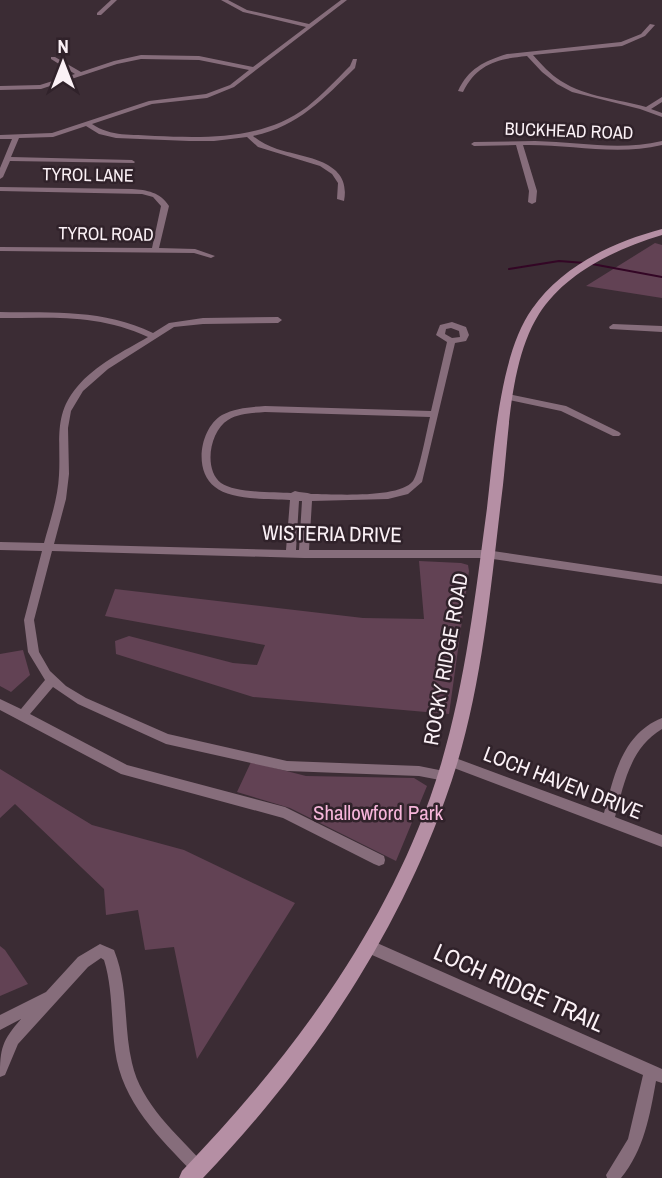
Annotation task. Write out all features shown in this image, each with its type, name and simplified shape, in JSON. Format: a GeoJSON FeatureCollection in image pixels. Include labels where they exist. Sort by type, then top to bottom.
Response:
{"type":"FeatureCollection","features":[{"type":"Feature","properties":{"kind":"main road","name":"ROCKY RIDGE ROAD"},"geometry":{"type":"LineString","coordinates":[[194,1174],[276,1082],[322,1019],[368,946],[411,867],[447,769],[466,691],[508,397],[516,356],[525,329],[537,310],[565,280],[607,252],[662,232]]}},
{"type":"Feature","properties":{"kind":"street"},"geometry":{"type":"LineString","coordinates":[[99,14],[114,0]]}},
{"type":"Feature","properties":{"kind":"street"},"geometry":{"type":"LineString","coordinates":[[224,0],[245,11],[311,26]]}},
{"type":"Feature","properties":{"kind":"street"},"geometry":{"type":"LineString","coordinates":[[0,136],[53,135],[151,102],[217,93],[344,0]]}},
{"type":"Feature","properties":{"kind":"street"},"geometry":{"type":"LineString","coordinates":[[461,91],[465,79],[480,66],[507,57],[622,44],[643,35],[652,25]]}},
{"type":"Feature","properties":{"kind":"street"},"geometry":{"type":"LineString","coordinates":[[528,54],[542,72],[559,84],[599,99],[648,108],[662,115]]}},
{"type":"Feature","properties":{"kind":"street"},"geometry":{"type":"LineString","coordinates":[[0,88],[41,87],[116,62],[141,57],[199,58],[253,69]]}},
{"type":"Feature","properties":{"kind":"street"},"geometry":{"type":"LineString","coordinates":[[53,58],[80,74]]}},
{"type":"Feature","properties":{"kind":"street"},"geometry":{"type":"LineString","coordinates":[[87,124],[101,133],[116,136],[250,137],[307,111],[353,67],[355,60]]}},
{"type":"Feature","properties":{"kind":"street"},"geometry":{"type":"LineString","coordinates":[[648,108],[662,99]]}},
{"type":"Feature","properties":{"kind":"street"},"geometry":{"type":"LineString","coordinates":[[0,177],[16,137]]}},
{"type":"Feature","properties":{"kind":"street"},"geometry":{"type":"LineString","coordinates":[[250,137],[266,150],[307,158],[328,168],[341,182],[341,199]]}},
{"type":"Feature","properties":{"kind":"street","name":"BUCKHEAD ROAD"},"geometry":{"type":"LineString","coordinates":[[474,144],[636,150],[662,143]]}},
{"type":"Feature","properties":{"kind":"street"},"geometry":{"type":"LineString","coordinates":[[519,144],[533,191],[532,202]]}},
{"type":"Feature","properties":{"kind":"street"},"geometry":{"type":"LineString","coordinates":[[8,159],[132,162]]}},
{"type":"Feature","properties":{"kind":"street","name":"TYROL LANE"},"geometry":{"type":"LineString","coordinates":[[0,189],[132,191],[150,194],[159,198],[165,206],[155,251]]}},
{"type":"Feature","properties":{"kind":"street","name":"TYROL ROAD"},"geometry":{"type":"LineString","coordinates":[[0,249],[195,251],[211,256]]}},
{"type":"Feature","properties":{"kind":"street"},"geometry":{"type":"LineString","coordinates":[[0,315],[109,318],[133,325],[151,335]]}},
{"type":"Feature","properties":{"kind":"street"},"geometry":{"type":"LineString","coordinates":[[22,716],[51,681],[34,652],[29,620],[63,487],[62,436],[71,404],[94,376],[151,335],[181,322],[278,320]]}},
{"type":"Feature","properties":{"kind":"street"},"geometry":{"type":"LineString","coordinates":[[613,327],[662,328]]}},
{"type":"Feature","properties":{"kind":"street"},"geometry":{"type":"LineString","coordinates":[[435,414],[251,410],[228,415],[215,426],[209,442],[209,474],[219,486],[239,493],[379,497],[409,490],[421,474],[435,414],[450,341]]}},
{"type":"Feature","properties":{"kind":"street"},"geometry":{"type":"LineString","coordinates":[[508,397],[563,408],[616,434]]}},
{"type":"Feature","properties":{"kind":"street"},"geometry":{"type":"LineString","coordinates":[[292,553],[295,495]]}},
{"type":"Feature","properties":{"kind":"street"},"geometry":{"type":"LineString","coordinates":[[304,554],[307,496]]}},
{"type":"Feature","properties":{"kind":"street","name":"WISTERIA DRIVE"},"geometry":{"type":"LineString","coordinates":[[0,546],[304,554],[486,554],[662,580]]}},
{"type":"Feature","properties":{"kind":"street","name":"LOCH HAVEN DRIVE"},"geometry":{"type":"LineString","coordinates":[[51,681],[93,707],[148,733],[182,744],[287,766],[419,771],[447,769],[662,841]]}},
{"type":"Feature","properties":{"kind":"street"},"geometry":{"type":"LineString","coordinates":[[0,705],[125,770],[285,813],[379,860]]}},
{"type":"Feature","properties":{"kind":"street"},"geometry":{"type":"LineString","coordinates":[[608,821],[626,758],[633,745],[654,726],[662,723]]}},
{"type":"Feature","properties":{"kind":"street","name":"LOCH RIDGE TRAIL"},"geometry":{"type":"LineString","coordinates":[[368,946],[657,1074],[633,1149],[626,1163],[614,1175]]}},
{"type":"Feature","properties":{"kind":"street"},"geometry":{"type":"LineString","coordinates":[[0,1070],[13,1039],[83,962],[100,951],[109,955],[115,968],[122,1048],[129,1079],[145,1108],[194,1174]]}},
{"type":"Feature","properties":{"kind":"street"},"geometry":{"type":"LineString","coordinates":[[0,1023],[54,994]]}},
{"type":"Feature","properties":{"kind":"green space"},"geometry":{"type":"Polygon","coordinates":[[[655,243],[662,245],[662,298],[586,286],[655,243]]]}},
{"type":"Feature","properties":{"kind":"green space"},"geometry":{"type":"Polygon","coordinates":[[[419,561],[468,565],[449,714],[253,697],[116,654],[115,641],[129,636],[233,663],[257,665],[265,645],[105,616],[115,589],[363,618],[424,619],[419,561]]]}},
{"type":"Feature","properties":{"kind":"green space"},"geometry":{"type":"Polygon","coordinates":[[[23,650],[30,675],[11,692],[0,686],[0,654],[23,650]]]}},
{"type":"Feature","properties":{"kind":"green space","name":"Shallowford Park"},"geometry":{"type":"Polygon","coordinates":[[[251,762],[306,776],[414,778],[427,786],[396,861],[290,808],[237,792],[251,762]]]}},
{"type":"Feature","properties":{"kind":"green space"},"geometry":{"type":"Polygon","coordinates":[[[0,769],[92,825],[184,850],[295,903],[197,1059],[174,947],[145,950],[138,910],[106,915],[104,889],[15,804],[0,818],[0,769]]]}},
{"type":"Feature","properties":{"kind":"green space"},"geometry":{"type":"Polygon","coordinates":[[[0,946],[28,984],[0,996],[0,946]]]}},
{"type":"Feature","properties":{"kind":"waterway"},"geometry":{"type":"LineString","coordinates":[[509,269],[559,261],[585,263]]}},
{"type":"Feature","properties":{"kind":"waterway"},"geometry":{"type":"LineString","coordinates":[[592,264],[662,277]]}}]}
